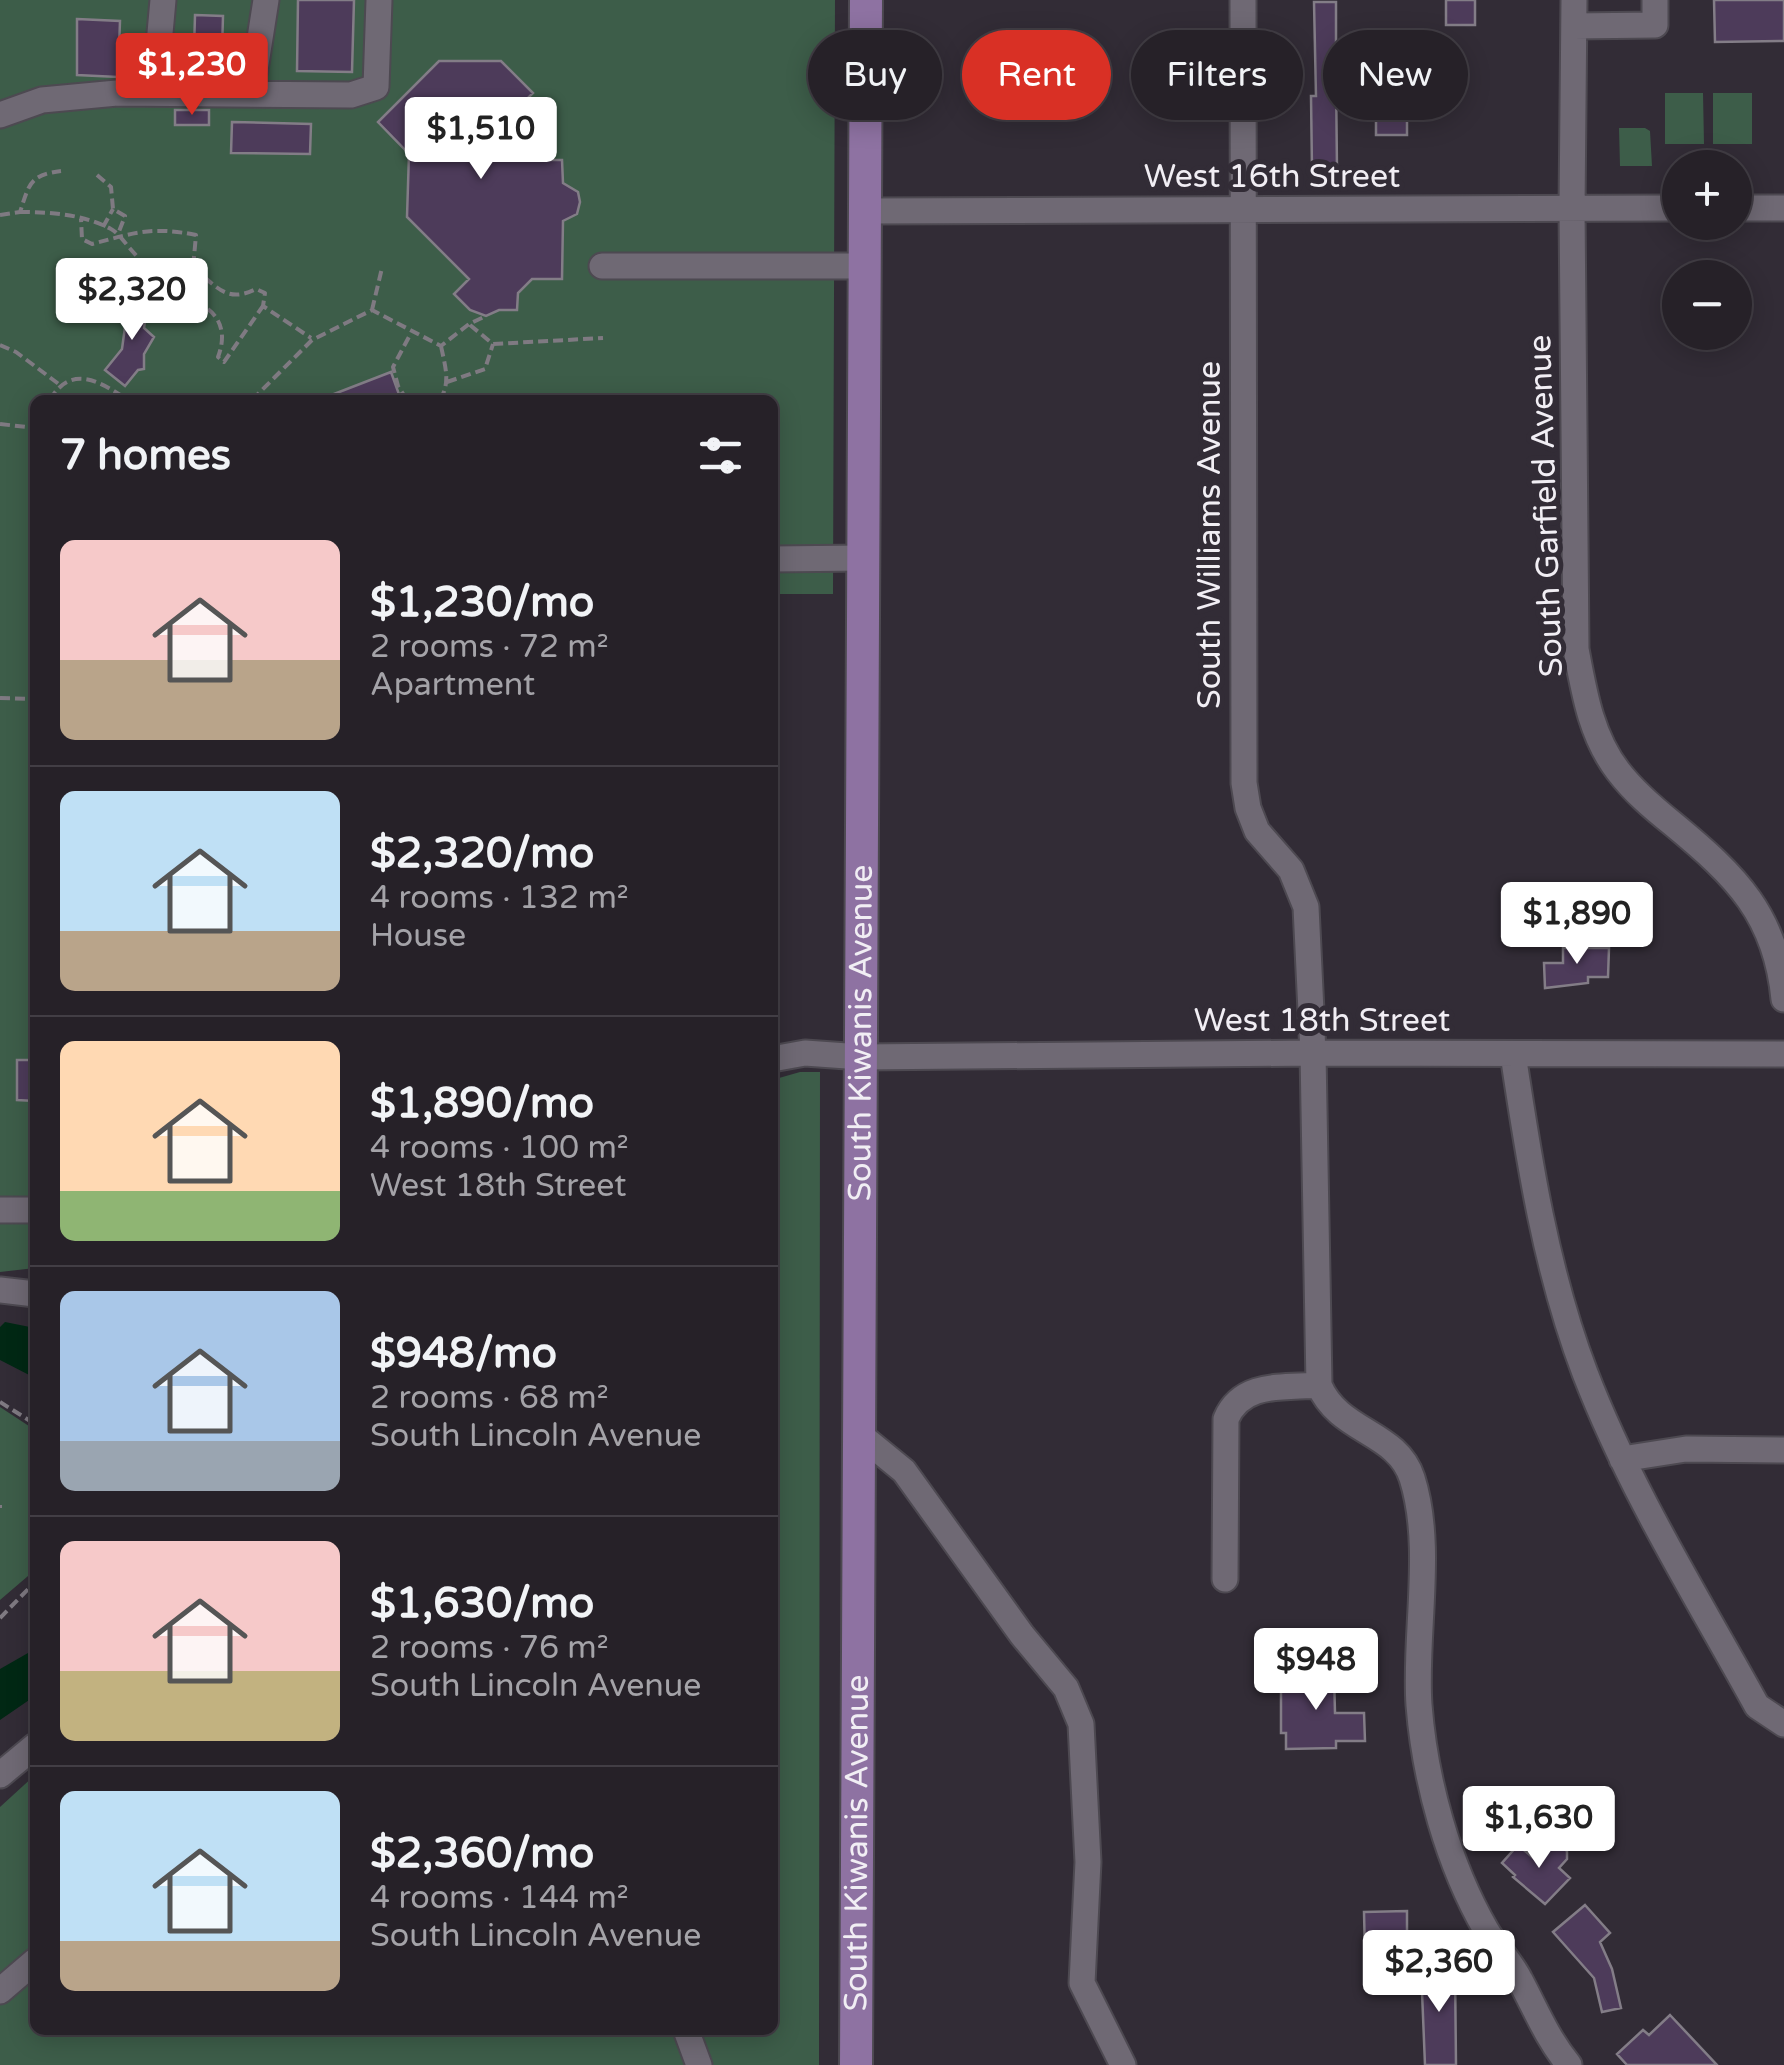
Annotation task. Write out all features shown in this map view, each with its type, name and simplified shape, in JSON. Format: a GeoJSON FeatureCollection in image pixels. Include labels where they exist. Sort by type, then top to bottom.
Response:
{"type":"FeatureCollection","features":[{"type":"Feature","properties":{"kind":"main road","name":"South Kiwanis Avenue"},"geometry":{"type":"LineString","coordinates":[[856,2065],[866,0]]}},
{"type":"Feature","properties":{"kind":"street"},"geometry":{"type":"LineString","coordinates":[[164,0],[157,66],[256,70],[266,0]]}},
{"type":"Feature","properties":{"kind":"street"},"geometry":{"type":"LineString","coordinates":[[0,115],[42,100],[117,93],[351,96],[376,87],[379,0]]}},
{"type":"Feature","properties":{"kind":"street","name":"South Williams Avenue"},"geometry":{"type":"LineString","coordinates":[[1243,0],[1244,784],[1257,831],[1291,870],[1306,907],[1319,1384]]}},
{"type":"Feature","properties":{"kind":"street","name":"South Garfield Avenue"},"geometry":{"type":"LineString","coordinates":[[1574,0],[1576,649],[1591,720],[1614,767],[1634,791],[1741,884],[1769,934],[1780,964],[1784,999]]}},
{"type":"Feature","properties":{"kind":"street"},"geometry":{"type":"LineString","coordinates":[[1574,26],[1656,25],[1655,0]]}},
{"type":"Feature","properties":{"kind":"street","name":"West 16th Street"},"geometry":{"type":"LineString","coordinates":[[865,211],[1662,208]]}},
{"type":"Feature","properties":{"kind":"street"},"geometry":{"type":"LineString","coordinates":[[1752,208],[1784,208]]}},
{"type":"Feature","properties":{"kind":"street"},"geometry":{"type":"LineString","coordinates":[[602,266],[864,266]]}},
{"type":"Feature","properties":{"kind":"street"},"geometry":{"type":"LineString","coordinates":[[778,558],[863,558]]}},
{"type":"Feature","properties":{"kind":"street","name":"West 18th Street"},"geometry":{"type":"LineString","coordinates":[[778,1058],[805,1052],[861,1057],[1312,1052],[1784,1054]]}},
{"type":"Feature","properties":{"kind":"street"},"geometry":{"type":"LineString","coordinates":[[1513,1054],[1529,1163],[1553,1269],[1584,1371],[1622,1459],[1757,1706],[1784,1724]]}},
{"type":"Feature","properties":{"kind":"street"},"geometry":{"type":"LineString","coordinates":[[0,1210],[30,1210]]}},
{"type":"Feature","properties":{"kind":"street"},"geometry":{"type":"LineString","coordinates":[[0,1290],[30,1293]]}},
{"type":"Feature","properties":{"kind":"street"},"geometry":{"type":"LineString","coordinates":[[1224,1579],[1226,1419],[1233,1404],[1245,1394],[1264,1389],[1319,1384],[1332,1409],[1401,1457],[1413,1481],[1420,1556],[1419,1704],[1433,1790],[1463,1880],[1486,1929],[1519,1977],[1548,2040],[1568,2065]]}},
{"type":"Feature","properties":{"kind":"street"},"geometry":{"type":"LineString","coordinates":[[860,1435],[904,1471],[1022,1636],[1066,1688],[1082,1724],[1088,1862],[1082,1983],[1123,2065]]}},
{"type":"Feature","properties":{"kind":"street"},"geometry":{"type":"LineString","coordinates":[[1622,1459],[1686,1448],[1784,1450]]}},
{"type":"Feature","properties":{"kind":"street"},"geometry":{"type":"LineString","coordinates":[[0,1775],[30,1750]]}},
{"type":"Feature","properties":{"kind":"street"},"geometry":{"type":"LineString","coordinates":[[0,1991],[30,1965]]}},
{"type":"Feature","properties":{"kind":"street"},"geometry":{"type":"LineString","coordinates":[[688,2035],[699,2065]]}},
{"type":"Feature","properties":{"kind":"path"},"geometry":{"type":"LineString","coordinates":[[20,212],[28,185],[42,173],[61,171]]}},
{"type":"Feature","properties":{"kind":"path"},"geometry":{"type":"LineString","coordinates":[[96,175],[110,187],[113,210],[104,227]]}},
{"type":"Feature","properties":{"kind":"path"},"geometry":{"type":"LineString","coordinates":[[113,210],[125,216],[118,234]]}},
{"type":"Feature","properties":{"kind":"path"},"geometry":{"type":"LineString","coordinates":[[0,215],[56,212],[113,229],[145,267],[169,275],[193,268]]}},
{"type":"Feature","properties":{"kind":"path"},"geometry":{"type":"LineString","coordinates":[[81,219],[82,239],[92,244],[118,234],[164,229],[196,236],[193,268]]}},
{"type":"Feature","properties":{"kind":"path"},"geometry":{"type":"LineString","coordinates":[[169,275],[160,298],[162,310],[177,298],[204,307],[221,324],[224,339],[218,356],[224,362],[262,306],[265,293],[256,290],[231,297],[193,268]]}},
{"type":"Feature","properties":{"kind":"path"},"geometry":{"type":"LineString","coordinates":[[372,310],[382,268]]}},
{"type":"Feature","properties":{"kind":"path"},"geometry":{"type":"LineString","coordinates":[[262,306],[312,340]]}},
{"type":"Feature","properties":{"kind":"path"},"geometry":{"type":"LineString","coordinates":[[372,310],[441,346]]}},
{"type":"Feature","properties":{"kind":"path"},"geometry":{"type":"LineString","coordinates":[[257,395],[312,340],[372,310]]}},
{"type":"Feature","properties":{"kind":"path"},"geometry":{"type":"LineString","coordinates":[[441,346],[486,316]]}},
{"type":"Feature","properties":{"kind":"path"},"geometry":{"type":"LineString","coordinates":[[469,324],[493,344],[603,338]]}},
{"type":"Feature","properties":{"kind":"path"},"geometry":{"type":"LineString","coordinates":[[404,395],[393,367],[412,332]]}},
{"type":"Feature","properties":{"kind":"path"},"geometry":{"type":"LineString","coordinates":[[0,344],[60,385]]}},
{"type":"Feature","properties":{"kind":"path"},"geometry":{"type":"LineString","coordinates":[[446,382],[484,369],[493,344]]}},
{"type":"Feature","properties":{"kind":"path"},"geometry":{"type":"LineString","coordinates":[[441,346],[446,382],[442,395]]}},
{"type":"Feature","properties":{"kind":"path"},"geometry":{"type":"LineString","coordinates":[[53,395],[60,385],[76,379],[99,381],[120,395]]}},
{"type":"Feature","properties":{"kind":"path"},"geometry":{"type":"LineString","coordinates":[[0,424],[30,427]]}},
{"type":"Feature","properties":{"kind":"path"},"geometry":{"type":"LineString","coordinates":[[0,698],[30,700]]}},
{"type":"Feature","properties":{"kind":"path"},"geometry":{"type":"LineString","coordinates":[[0,1402],[30,1421]]}},
{"type":"Feature","properties":{"kind":"path"},"geometry":{"type":"LineString","coordinates":[[0,1618],[30,1587]]}},
{"type":"Feature","properties":{"kind":"shaded area"},"geometry":{"type":"Polygon","coordinates":[[[0,0],[835,0],[835,30],[808,30],[808,120],[835,120],[833,594],[778,594],[778,395],[30,395],[30,1269],[0,1272],[0,0]]]}},
{"type":"Feature","properties":{"kind":"shaded area"},"geometry":{"type":"Polygon","coordinates":[[[1665,93],[1703,93],[1704,144],[1665,144],[1665,93]]]}},
{"type":"Feature","properties":{"kind":"shaded area"},"geometry":{"type":"Polygon","coordinates":[[[1713,93],[1752,93],[1752,144],[1713,144],[1713,93]]]}},
{"type":"Feature","properties":{"kind":"shaded area"},"geometry":{"type":"Polygon","coordinates":[[[1619,128],[1650,131],[1652,166],[1620,166],[1619,128]]]}},
{"type":"Feature","properties":{"kind":"shaded area"},"geometry":{"type":"Polygon","coordinates":[[[820,1072],[819,2065],[0,2065],[0,1807],[30,1780],[30,2035],[778,2035],[778,1078],[820,1072]]]}},
{"type":"Feature","properties":{"kind":"shaded area"},"geometry":{"type":"Polygon","coordinates":[[[5,1322],[30,1327],[30,1375],[0,1360],[0,1327],[5,1322]]]}},
{"type":"Feature","properties":{"kind":"shaded area"},"geometry":{"type":"Polygon","coordinates":[[[0,1407],[30,1427],[30,1574],[0,1600],[0,1407]]]}},
{"type":"Feature","properties":{"kind":"shaded area"},"geometry":{"type":"Polygon","coordinates":[[[30,1652],[30,1699],[0,1720],[0,1669],[30,1652]]]}},
{"type":"Feature","properties":{"kind":"building"},"geometry":{"type":"Polygon","coordinates":[[[298,0],[354,0],[352,72],[297,71],[298,0]]]}},
{"type":"Feature","properties":{"kind":"building"},"geometry":{"type":"Polygon","coordinates":[[[1446,0],[1475,0],[1475,25],[1446,25],[1446,0]]]}},
{"type":"Feature","properties":{"kind":"building"},"geometry":{"type":"Polygon","coordinates":[[[1714,0],[1784,0],[1784,41],[1715,42],[1714,0]]]}},
{"type":"Feature","properties":{"kind":"building"},"geometry":{"type":"Polygon","coordinates":[[[1314,2],[1336,2],[1336,30],[1323,30],[1323,120],[1336,120],[1337,170],[1312,170],[1311,96],[1316,96],[1314,2]]]}},
{"type":"Feature","properties":{"kind":"building"},"geometry":{"type":"Polygon","coordinates":[[[195,15],[223,16],[222,52],[194,51],[195,15]]]}},
{"type":"Feature","properties":{"kind":"building"},"geometry":{"type":"Polygon","coordinates":[[[77,19],[120,21],[118,77],[77,75],[77,19]]]}},
{"type":"Feature","properties":{"kind":"building"},"geometry":{"type":"Polygon","coordinates":[[[439,61],[501,61],[533,93],[502,124],[538,160],[562,160],[563,183],[578,192],[577,214],[563,221],[562,279],[532,279],[518,293],[517,310],[499,310],[486,316],[470,310],[454,294],[469,279],[407,217],[409,154],[378,122],[439,61]]]}},
{"type":"Feature","properties":{"kind":"building"},"geometry":{"type":"Polygon","coordinates":[[[175,110],[209,110],[209,125],[175,125],[175,110]]]}},
{"type":"Feature","properties":{"kind":"building"},"geometry":{"type":"Polygon","coordinates":[[[1376,120],[1407,120],[1407,135],[1376,135],[1376,120]]]}},
{"type":"Feature","properties":{"kind":"building"},"geometry":{"type":"Polygon","coordinates":[[[232,122],[311,124],[310,154],[231,153],[232,122]]]}},
{"type":"Feature","properties":{"kind":"building"},"geometry":{"type":"Polygon","coordinates":[[[129,298],[148,300],[144,328],[154,337],[144,354],[144,369],[138,370],[125,386],[105,370],[122,349],[129,298]]]}},
{"type":"Feature","properties":{"kind":"building"},"geometry":{"type":"Polygon","coordinates":[[[391,372],[399,395],[331,395],[391,372]]]}},
{"type":"Feature","properties":{"kind":"building"},"geometry":{"type":"Polygon","coordinates":[[[1563,948],[1609,948],[1608,977],[1588,977],[1588,983],[1545,988],[1544,963],[1563,963],[1563,948]]]}},
{"type":"Feature","properties":{"kind":"building"},"geometry":{"type":"Polygon","coordinates":[[[17,1060],[30,1060],[30,1101],[17,1100],[17,1060]]]}},
{"type":"Feature","properties":{"kind":"building"},"geometry":{"type":"Polygon","coordinates":[[[1302,1669],[1325,1669],[1325,1674],[1334,1674],[1335,1713],[1364,1713],[1365,1741],[1336,1741],[1336,1748],[1286,1749],[1286,1733],[1281,1733],[1281,1690],[1288,1690],[1287,1674],[1302,1674],[1302,1669]]]}},
{"type":"Feature","properties":{"kind":"building"},"geometry":{"type":"Polygon","coordinates":[[[1553,1844],[1567,1851],[1567,1859],[1559,1868],[1570,1878],[1545,1904],[1502,1863],[1518,1845],[1538,1862],[1553,1844]]]}},
{"type":"Feature","properties":{"kind":"building"},"geometry":{"type":"Polygon","coordinates":[[[1585,1905],[1610,1933],[1600,1942],[1612,1969],[1621,2008],[1602,2012],[1594,1978],[1553,1932],[1585,1905]]]}},
{"type":"Feature","properties":{"kind":"building"},"geometry":{"type":"Polygon","coordinates":[[[1407,1911],[1407,1933],[1414,1933],[1414,1982],[1375,1983],[1375,1954],[1365,1954],[1364,1912],[1407,1911]]]}},
{"type":"Feature","properties":{"kind":"building"},"geometry":{"type":"Polygon","coordinates":[[[1421,1967],[1455,1967],[1456,2065],[1425,2065],[1421,1967]]]}},
{"type":"Feature","properties":{"kind":"building"},"geometry":{"type":"Polygon","coordinates":[[[1670,2015],[1717,2065],[1627,2065],[1617,2054],[1643,2030],[1649,2035],[1670,2015]]]}}]}
